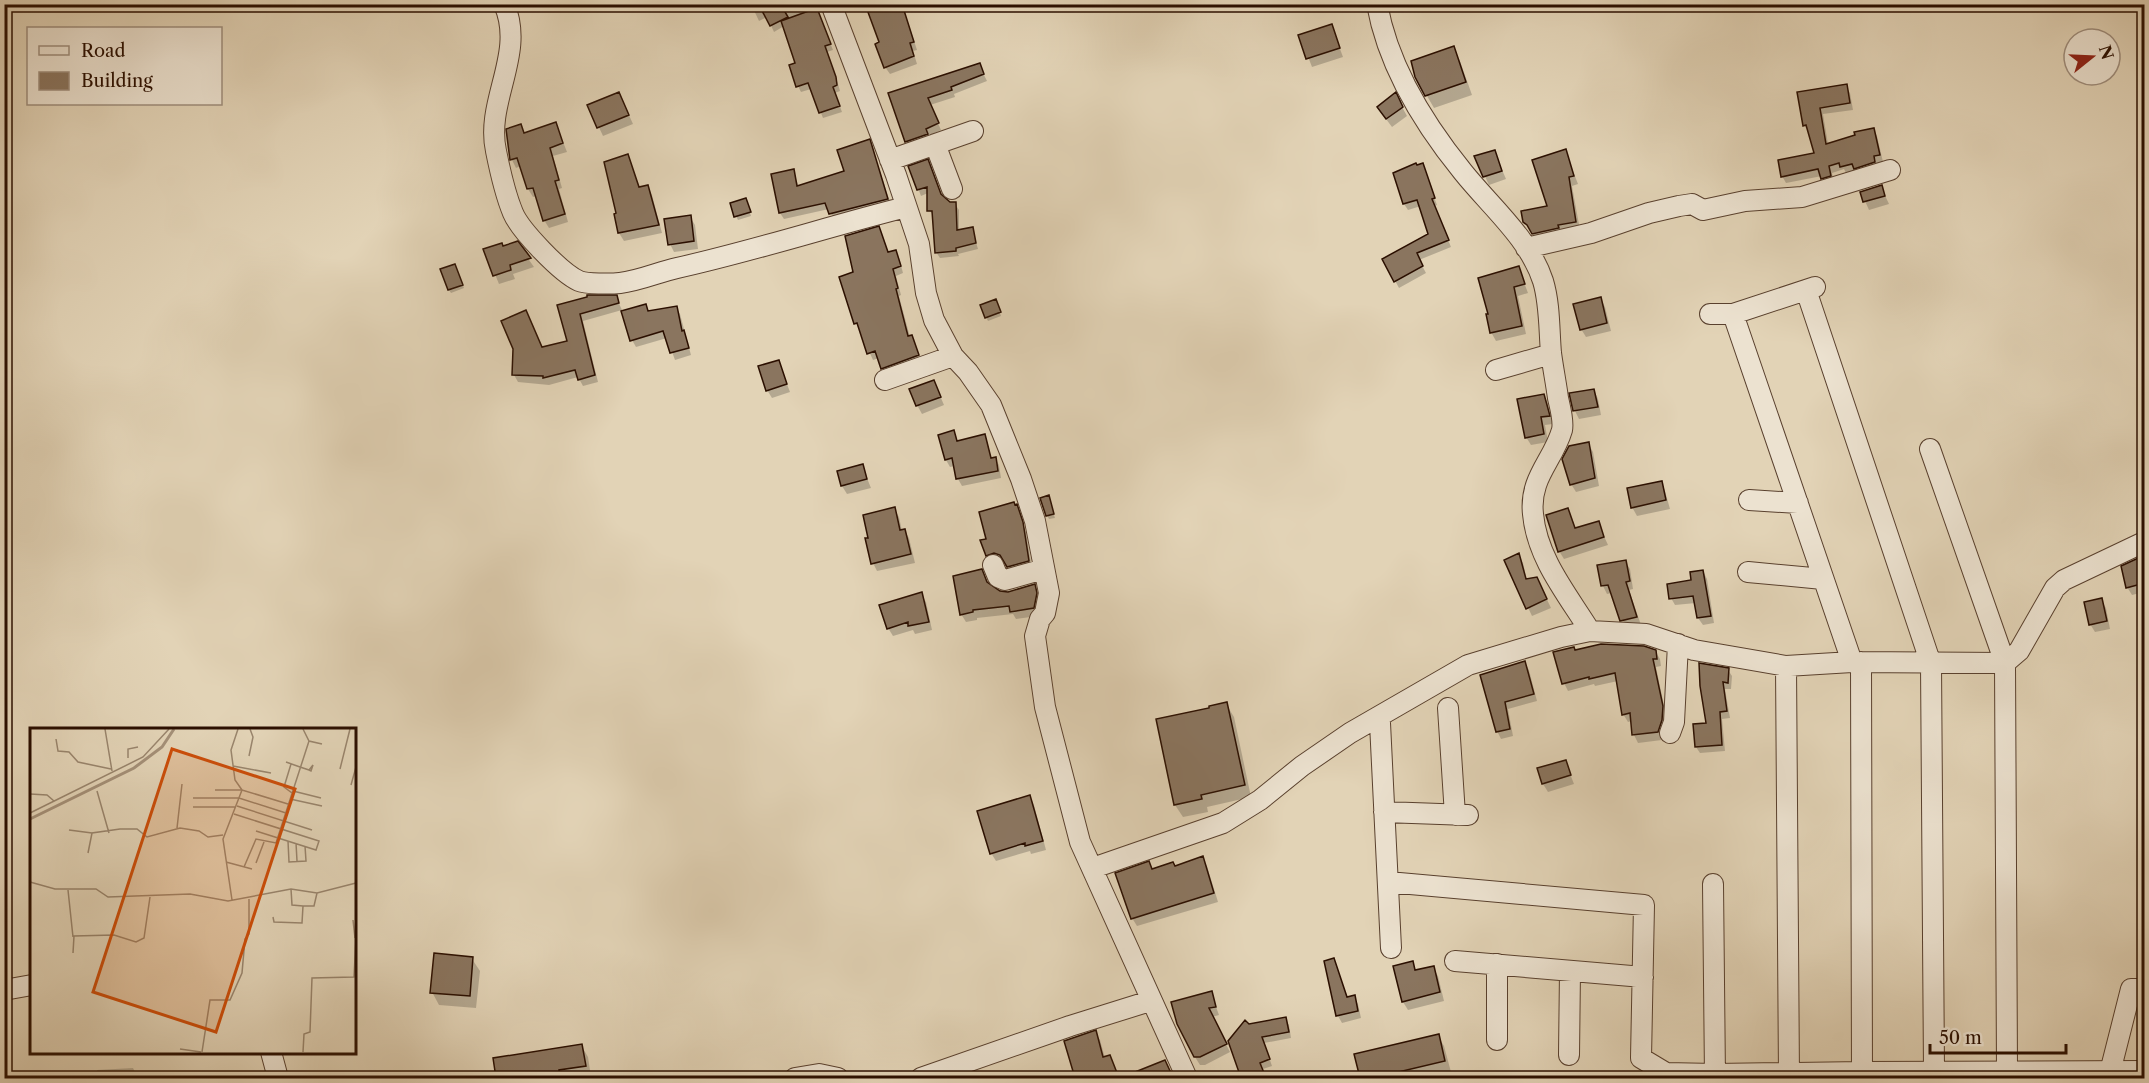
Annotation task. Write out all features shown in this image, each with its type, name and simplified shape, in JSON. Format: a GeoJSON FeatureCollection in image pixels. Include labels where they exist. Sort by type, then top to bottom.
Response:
{"type":"FeatureCollection","features":[{"type":"Feature","properties":{"kind":"street"},"geometry":{"type":"LineString","coordinates":[[504,4],[512,37],[510,56],[494,114],[495,149],[498,160],[514,215],[542,251],[562,270],[580,282],[620,283],[906,207]]}},
{"type":"Feature","properties":{"kind":"street"},"geometry":{"type":"LineString","coordinates":[[831,4],[919,244],[931,311],[953,356],[968,372],[991,405],[1021,479],[1035,521],[1049,594],[1045,613],[1040,619],[1035,636],[1045,707],[1080,842],[1187,1078]]}},
{"type":"Feature","properties":{"kind":"street"},"geometry":{"type":"LineString","coordinates":[[1377,4],[1381,29],[1402,77],[1428,125],[1463,172],[1526,248],[1539,270],[1544,285],[1551,354],[1563,427],[1532,493],[1533,515],[1550,570],[1590,631]]}},
{"type":"Feature","properties":{"kind":"street"},"geometry":{"type":"LineString","coordinates":[[890,160],[973,131]]}},
{"type":"Feature","properties":{"kind":"street"},"geometry":{"type":"LineString","coordinates":[[935,144],[952,189]]}},
{"type":"Feature","properties":{"kind":"street"},"geometry":{"type":"LineString","coordinates":[[1526,248],[1679,206],[1692,204],[1703,210],[1746,201],[1802,197],[1890,170]]}},
{"type":"Feature","properties":{"kind":"street"},"geometry":{"type":"LineString","coordinates":[[1710,314],[1733,314],[1811,289],[1931,664],[1934,1071]]}},
{"type":"Feature","properties":{"kind":"street"},"geometry":{"type":"LineString","coordinates":[[1733,314],[1823,579],[1856,662],[1862,1075]]}},
{"type":"Feature","properties":{"kind":"street"},"geometry":{"type":"LineString","coordinates":[[1496,370],[1551,354]]}},
{"type":"Feature","properties":{"kind":"street"},"geometry":{"type":"LineString","coordinates":[[885,380],[953,356]]}},
{"type":"Feature","properties":{"kind":"street"},"geometry":{"type":"LineString","coordinates":[[1930,450],[2005,663],[2007,1071]]}},
{"type":"Feature","properties":{"kind":"street"},"geometry":{"type":"LineString","coordinates":[[1749,500],[1797,503]]}},
{"type":"Feature","properties":{"kind":"street"},"geometry":{"type":"LineString","coordinates":[[1093,868],[1223,823],[1260,800],[1302,766],[1350,733],[1468,665],[1590,631],[1646,634],[1694,650],[1786,666],[1856,662],[2005,663],[2019,651],[2055,588],[2064,580],[2145,542]]}},
{"type":"Feature","properties":{"kind":"street"},"geometry":{"type":"LineString","coordinates":[[993,564],[998,577],[1005,580],[1044,569]]}},
{"type":"Feature","properties":{"kind":"street"},"geometry":{"type":"LineString","coordinates":[[1748,572],[1823,579]]}},
{"type":"Feature","properties":{"kind":"street"},"geometry":{"type":"LineString","coordinates":[[1671,732],[1674,722],[1678,644]]}},
{"type":"Feature","properties":{"kind":"street"},"geometry":{"type":"LineString","coordinates":[[1786,666],[1789,1076]]}},
{"type":"Feature","properties":{"kind":"street"},"geometry":{"type":"LineString","coordinates":[[1384,812],[1462,815],[1448,708]]}},
{"type":"Feature","properties":{"kind":"street"},"geometry":{"type":"LineString","coordinates":[[1380,723],[1391,948]]}},
{"type":"Feature","properties":{"kind":"street"},"geometry":{"type":"LineString","coordinates":[[1388,882],[1644,905],[1641,1058],[1675,1076],[1862,1075],[1934,1071],[2007,1071],[2052,1075],[2119,1074],[2145,1071]]}},
{"type":"Feature","properties":{"kind":"street"},"geometry":{"type":"LineString","coordinates":[[1713,884],[1715,1076]]}},
{"type":"Feature","properties":{"kind":"street"},"geometry":{"type":"LineString","coordinates":[[1455,961],[1643,977]]}},
{"type":"Feature","properties":{"kind":"street"},"geometry":{"type":"LineString","coordinates":[[1497,964],[1497,1040]]}},
{"type":"Feature","properties":{"kind":"street"},"geometry":{"type":"LineString","coordinates":[[1569,1055],[1570,971]]}},
{"type":"Feature","properties":{"kind":"street"},"geometry":{"type":"LineString","coordinates":[[4,990],[30,985]]}},
{"type":"Feature","properties":{"kind":"street"},"geometry":{"type":"LineString","coordinates":[[2119,1074],[2131,989],[2145,989]]}},
{"type":"Feature","properties":{"kind":"street"},"geometry":{"type":"LineString","coordinates":[[921,1078],[1150,1000]]}},
{"type":"Feature","properties":{"kind":"street"},"geometry":{"type":"LineString","coordinates":[[271,1053],[278,1078]]}},
{"type":"Feature","properties":{"kind":"street"},"geometry":{"type":"LineString","coordinates":[[795,1078],[819,1074],[838,1078]]}},
{"type":"Feature","properties":{"kind":"building"},"geometry":{"type":"Polygon","coordinates":[[[865,4],[902,4],[914,42],[910,43],[914,56],[884,68],[875,44],[879,42],[865,4]]]}},
{"type":"Feature","properties":{"kind":"building"},"geometry":{"type":"Polygon","coordinates":[[[759,5],[781,5],[788,17],[770,26],[759,5]]]}},
{"type":"Feature","properties":{"kind":"building"},"geometry":{"type":"Polygon","coordinates":[[[817,8],[831,44],[825,46],[836,77],[837,85],[833,87],[840,106],[819,113],[808,83],[796,87],[789,65],[795,63],[781,21],[817,8]]]}},
{"type":"Feature","properties":{"kind":"building"},"geometry":{"type":"Polygon","coordinates":[[[1332,24],[1340,48],[1306,59],[1298,35],[1332,24]]]}},
{"type":"Feature","properties":{"kind":"building"},"geometry":{"type":"Polygon","coordinates":[[[1454,46],[1466,82],[1425,96],[1415,77],[1411,61],[1454,46]]]}},
{"type":"Feature","properties":{"kind":"building"},"geometry":{"type":"Polygon","coordinates":[[[980,63],[984,74],[951,87],[952,90],[928,98],[939,123],[926,129],[928,134],[905,142],[888,93],[980,63]]]}},
{"type":"Feature","properties":{"kind":"building"},"geometry":{"type":"Polygon","coordinates":[[[1847,84],[1850,103],[1820,108],[1826,144],[1855,135],[1854,132],[1874,128],[1880,155],[1874,156],[1875,162],[1854,169],[1852,164],[1840,167],[1839,163],[1829,166],[1831,176],[1821,179],[1818,169],[1781,177],[1778,160],[1814,153],[1806,125],[1803,126],[1797,92],[1847,84]]]}},
{"type":"Feature","properties":{"kind":"building"},"geometry":{"type":"Polygon","coordinates":[[[619,92],[629,115],[597,128],[587,105],[619,92]]]}},
{"type":"Feature","properties":{"kind":"building"},"geometry":{"type":"Polygon","coordinates":[[[1396,92],[1403,107],[1386,119],[1377,107],[1396,92]]]}},
{"type":"Feature","properties":{"kind":"building"},"geometry":{"type":"Polygon","coordinates":[[[556,122],[563,143],[550,148],[559,180],[555,181],[565,214],[543,221],[533,188],[527,189],[517,158],[510,160],[506,129],[521,124],[524,133],[556,122]]]}},
{"type":"Feature","properties":{"kind":"building"},"geometry":{"type":"Polygon","coordinates":[[[870,139],[888,199],[829,214],[825,203],[779,213],[771,174],[794,169],[797,186],[844,171],[837,150],[870,139]]]}},
{"type":"Feature","properties":{"kind":"building"},"geometry":{"type":"Polygon","coordinates":[[[1566,149],[1574,176],[1569,177],[1576,222],[1558,225],[1559,228],[1532,234],[1523,222],[1521,211],[1547,206],[1532,160],[1566,149]]]}},
{"type":"Feature","properties":{"kind":"building"},"geometry":{"type":"Polygon","coordinates":[[[1495,150],[1502,171],[1483,177],[1474,156],[1495,150]]]}},
{"type":"Feature","properties":{"kind":"building"},"geometry":{"type":"Polygon","coordinates":[[[628,154],[639,187],[648,185],[659,225],[618,233],[614,214],[616,213],[604,162],[628,154]]]}},
{"type":"Feature","properties":{"kind":"building"},"geometry":{"type":"Polygon","coordinates":[[[928,159],[941,194],[950,202],[956,202],[957,230],[973,227],[976,243],[956,248],[956,251],[935,253],[932,211],[927,211],[927,187],[917,190],[908,166],[928,159]]]}},
{"type":"Feature","properties":{"kind":"building"},"geometry":{"type":"Polygon","coordinates":[[[1416,163],[1417,165],[1423,163],[1435,198],[1432,199],[1449,240],[1417,253],[1423,266],[1394,282],[1382,259],[1428,234],[1417,200],[1403,204],[1393,173],[1416,163]]]}},
{"type":"Feature","properties":{"kind":"building"},"geometry":{"type":"Polygon","coordinates":[[[1882,185],[1885,196],[1863,202],[1860,192],[1882,185]]]}},
{"type":"Feature","properties":{"kind":"building"},"geometry":{"type":"Polygon","coordinates":[[[746,198],[751,212],[734,217],[730,203],[746,198]]]}},
{"type":"Feature","properties":{"kind":"building"},"geometry":{"type":"Polygon","coordinates":[[[691,215],[694,241],[668,245],[664,219],[691,215]]]}},
{"type":"Feature","properties":{"kind":"building"},"geometry":{"type":"Polygon","coordinates":[[[879,226],[888,252],[896,250],[901,266],[893,269],[898,288],[896,289],[908,336],[912,335],[919,355],[881,369],[875,351],[867,354],[857,323],[854,324],[839,277],[853,272],[845,236],[879,226]]]}},
{"type":"Feature","properties":{"kind":"building"},"geometry":{"type":"Polygon","coordinates":[[[518,241],[531,258],[510,265],[511,270],[493,276],[483,249],[518,241]]]}},
{"type":"Feature","properties":{"kind":"building"},"geometry":{"type":"Polygon","coordinates":[[[455,264],[463,285],[448,290],[440,269],[455,264]]]}},
{"type":"Feature","properties":{"kind":"building"},"geometry":{"type":"Polygon","coordinates":[[[1519,266],[1525,284],[1514,287],[1522,326],[1490,333],[1486,314],[1488,314],[1478,278],[1519,266]]]}},
{"type":"Feature","properties":{"kind":"building"},"geometry":{"type":"Polygon","coordinates":[[[587,295],[617,295],[619,303],[580,314],[595,375],[578,380],[575,370],[543,378],[543,376],[512,375],[513,349],[501,321],[526,310],[542,347],[567,341],[557,305],[587,297],[587,295]]]}},
{"type":"Feature","properties":{"kind":"building"},"geometry":{"type":"Polygon","coordinates":[[[1601,297],[1607,323],[1580,330],[1573,304],[1601,297]]]}},
{"type":"Feature","properties":{"kind":"building"},"geometry":{"type":"Polygon","coordinates":[[[996,299],[1001,312],[985,318],[980,305],[996,299]]]}},
{"type":"Feature","properties":{"kind":"building"},"geometry":{"type":"Polygon","coordinates":[[[646,304],[648,311],[677,306],[682,331],[684,330],[689,348],[670,353],[663,331],[630,341],[621,311],[646,304]]]}},
{"type":"Feature","properties":{"kind":"building"},"geometry":{"type":"Polygon","coordinates":[[[779,360],[787,384],[766,391],[758,366],[779,360]]]}},
{"type":"Feature","properties":{"kind":"building"},"geometry":{"type":"Polygon","coordinates":[[[934,380],[941,397],[916,406],[909,389],[934,380]]]}},
{"type":"Feature","properties":{"kind":"building"},"geometry":{"type":"Polygon","coordinates":[[[1594,389],[1598,407],[1573,411],[1569,393],[1594,389]]]}},
{"type":"Feature","properties":{"kind":"building"},"geometry":{"type":"Polygon","coordinates":[[[1544,394],[1550,416],[1541,417],[1544,434],[1525,438],[1517,399],[1544,394]]]}},
{"type":"Feature","properties":{"kind":"building"},"geometry":{"type":"Polygon","coordinates":[[[954,430],[957,441],[985,434],[991,458],[996,457],[998,471],[956,479],[952,458],[945,460],[938,435],[954,430]]]}},
{"type":"Feature","properties":{"kind":"building"},"geometry":{"type":"Polygon","coordinates":[[[1589,442],[1595,478],[1570,485],[1562,459],[1569,446],[1589,442]]]}},
{"type":"Feature","properties":{"kind":"building"},"geometry":{"type":"Polygon","coordinates":[[[863,464],[867,479],[841,486],[837,471],[863,464]]]}},
{"type":"Feature","properties":{"kind":"building"},"geometry":{"type":"Polygon","coordinates":[[[1662,481],[1666,500],[1631,508],[1627,488],[1662,481]]]}},
{"type":"Feature","properties":{"kind":"building"},"geometry":{"type":"Polygon","coordinates":[[[1049,495],[1054,514],[1046,516],[1040,498],[1049,495]]]}},
{"type":"Feature","properties":{"kind":"building"},"geometry":{"type":"Polygon","coordinates":[[[1014,502],[1015,505],[1017,504],[1023,522],[1029,561],[1007,567],[1000,555],[994,553],[986,556],[980,540],[986,539],[979,512],[1014,502]]]}},
{"type":"Feature","properties":{"kind":"building"},"geometry":{"type":"Polygon","coordinates":[[[895,507],[900,530],[905,529],[911,554],[871,564],[863,515],[895,507]]]}},
{"type":"Feature","properties":{"kind":"building"},"geometry":{"type":"Polygon","coordinates":[[[1568,508],[1575,528],[1599,521],[1604,537],[1558,552],[1546,515],[1568,508]]]}},
{"type":"Feature","properties":{"kind":"building"},"geometry":{"type":"Polygon","coordinates":[[[1519,553],[1526,579],[1537,577],[1547,599],[1526,609],[1504,560],[1519,553]]]}},
{"type":"Feature","properties":{"kind":"building"},"geometry":{"type":"Polygon","coordinates":[[[2145,555],[2145,583],[2126,588],[2121,566],[2145,555]]]}},
{"type":"Feature","properties":{"kind":"building"},"geometry":{"type":"Polygon","coordinates":[[[1626,560],[1630,581],[1626,582],[1637,617],[1620,621],[1608,585],[1601,586],[1597,565],[1626,560]]]}},
{"type":"Feature","properties":{"kind":"building"},"geometry":{"type":"Polygon","coordinates":[[[982,569],[987,582],[1000,591],[1008,592],[1035,584],[1037,593],[1034,608],[1010,612],[1009,606],[973,610],[973,612],[960,615],[953,576],[982,569]]]}},
{"type":"Feature","properties":{"kind":"building"},"geometry":{"type":"Polygon","coordinates":[[[1703,570],[1711,616],[1697,618],[1693,596],[1669,599],[1667,584],[1691,580],[1690,572],[1703,570]]]}},
{"type":"Feature","properties":{"kind":"building"},"geometry":{"type":"Polygon","coordinates":[[[922,592],[929,622],[908,626],[908,622],[887,629],[879,605],[922,592]]]}},
{"type":"Feature","properties":{"kind":"building"},"geometry":{"type":"Polygon","coordinates":[[[2102,598],[2107,621],[2089,625],[2084,602],[2102,598]]]}},
{"type":"Feature","properties":{"kind":"building"},"geometry":{"type":"Polygon","coordinates":[[[1601,644],[1644,646],[1656,650],[1657,659],[1653,659],[1663,706],[1658,732],[1632,735],[1630,713],[1622,715],[1615,673],[1562,684],[1553,652],[1601,644]]]}},
{"type":"Feature","properties":{"kind":"building"},"geometry":{"type":"Polygon","coordinates":[[[1525,661],[1534,694],[1505,702],[1510,729],[1496,732],[1480,675],[1525,661]]]}},
{"type":"Feature","properties":{"kind":"building"},"geometry":{"type":"Polygon","coordinates":[[[1699,663],[1729,668],[1728,683],[1723,682],[1727,711],[1720,712],[1722,745],[1695,747],[1693,724],[1706,723],[1699,663]]]}},
{"type":"Feature","properties":{"kind":"building"},"geometry":{"type":"Polygon","coordinates":[[[1227,702],[1245,785],[1201,795],[1202,799],[1174,805],[1156,719],[1227,702]]]}},
{"type":"Feature","properties":{"kind":"building"},"geometry":{"type":"Polygon","coordinates":[[[1566,760],[1571,775],[1542,784],[1537,768],[1566,760]]]}},
{"type":"Feature","properties":{"kind":"building"},"geometry":{"type":"Polygon","coordinates":[[[1030,795],[1043,841],[1025,846],[1025,843],[990,854],[977,811],[1030,795]]]}},
{"type":"Feature","properties":{"kind":"building"},"geometry":{"type":"Polygon","coordinates":[[[1203,856],[1214,893],[1131,919],[1115,873],[1149,861],[1152,869],[1173,862],[1175,866],[1203,856]]]}},
{"type":"Feature","properties":{"kind":"building"},"geometry":{"type":"Polygon","coordinates":[[[434,953],[473,957],[470,996],[430,993],[434,953]]]}},
{"type":"Feature","properties":{"kind":"building"},"geometry":{"type":"Polygon","coordinates":[[[1334,958],[1347,997],[1355,995],[1358,1011],[1336,1016],[1324,961],[1334,958]]]}},
{"type":"Feature","properties":{"kind":"building"},"geometry":{"type":"Polygon","coordinates":[[[1413,961],[1415,970],[1434,966],[1440,992],[1402,1002],[1393,966],[1413,961]]]}},
{"type":"Feature","properties":{"kind":"building"},"geometry":{"type":"Polygon","coordinates":[[[1212,991],[1216,1007],[1209,1008],[1227,1044],[1200,1057],[1194,1057],[1177,1024],[1171,1002],[1212,991]]]}},
{"type":"Feature","properties":{"kind":"building"},"geometry":{"type":"Polygon","coordinates":[[[1286,1017],[1289,1032],[1262,1037],[1270,1059],[1260,1063],[1266,1078],[1241,1078],[1228,1041],[1245,1020],[1249,1024],[1286,1017]]]}},
{"type":"Feature","properties":{"kind":"building"},"geometry":{"type":"Polygon","coordinates":[[[1096,1030],[1103,1057],[1110,1055],[1119,1078],[1075,1078],[1064,1041],[1096,1030]]]}},
{"type":"Feature","properties":{"kind":"building"},"geometry":{"type":"Polygon","coordinates":[[[1439,1034],[1445,1061],[1373,1078],[1360,1078],[1354,1054],[1439,1034]]]}},
{"type":"Feature","properties":{"kind":"building"},"geometry":{"type":"Polygon","coordinates":[[[582,1044],[586,1066],[559,1070],[560,1078],[545,1078],[544,1073],[496,1078],[493,1058],[582,1044]]]}},
{"type":"Feature","properties":{"kind":"building"},"geometry":{"type":"Polygon","coordinates":[[[1165,1060],[1171,1073],[1156,1078],[1120,1078],[1165,1060]]]}}]}
